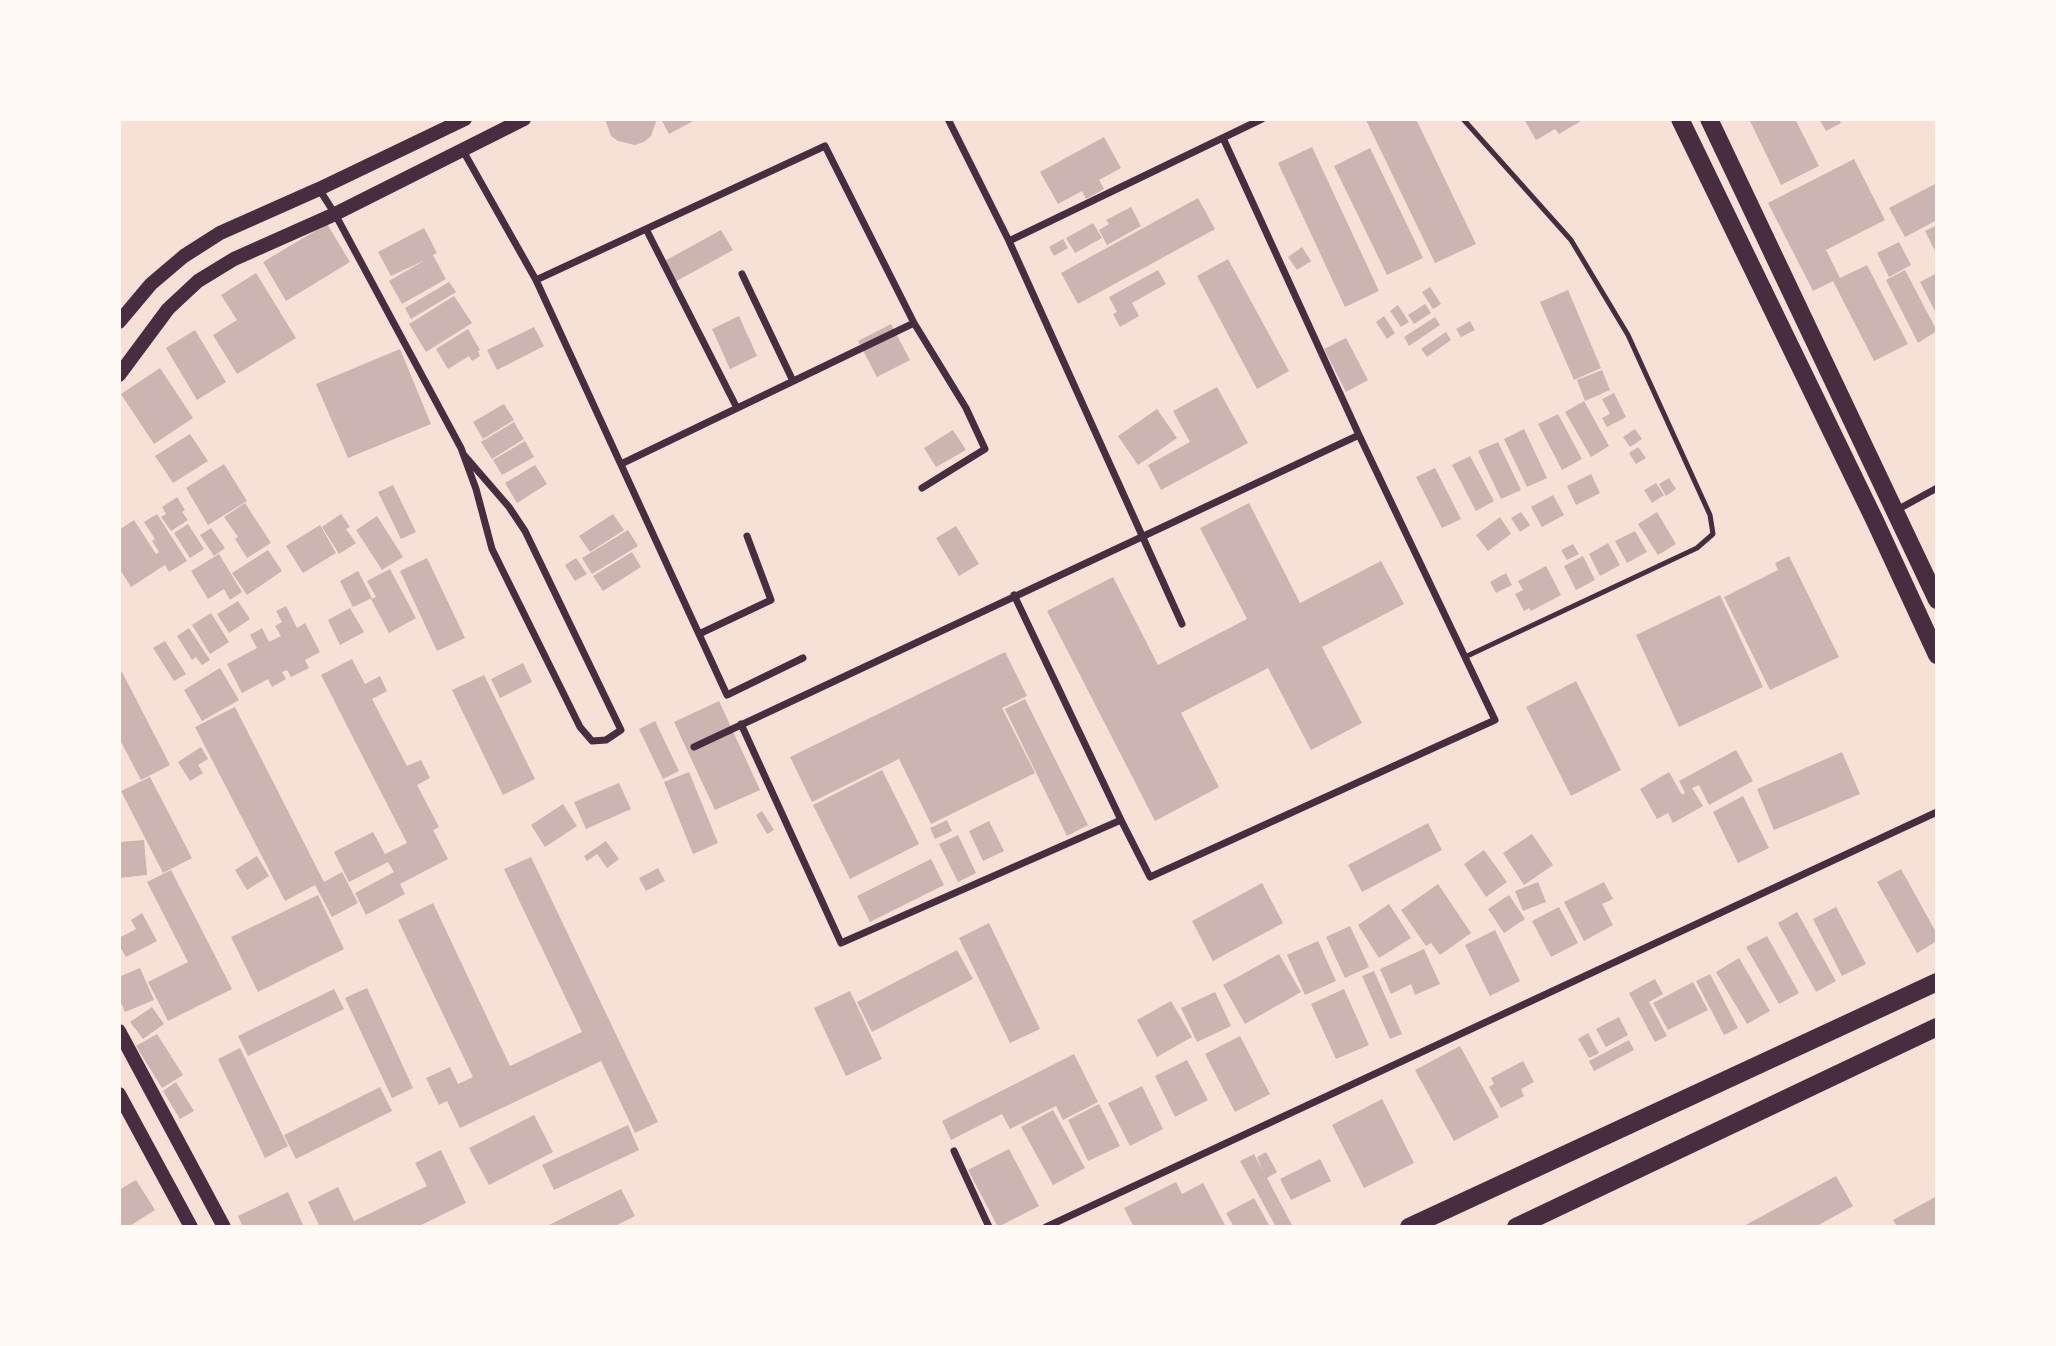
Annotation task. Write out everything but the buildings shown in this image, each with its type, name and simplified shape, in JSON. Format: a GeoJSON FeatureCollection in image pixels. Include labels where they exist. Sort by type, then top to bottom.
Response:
{"type":"FeatureCollection","features":[{"type":"Feature","properties":{"kind":"main road"},"geometry":{"type":"LineString","coordinates":[[119,322],[151,284],[184,256],[220,233],[465,119]]}},
{"type":"Feature","properties":{"kind":"main road"},"geometry":{"type":"LineString","coordinates":[[119,375],[168,309],[198,281],[234,259],[335,214],[524,119]]}},
{"type":"Feature","properties":{"kind":"main road"},"geometry":{"type":"LineString","coordinates":[[1680,119],[1875,520],[1937,655]]}},
{"type":"Feature","properties":{"kind":"main road"},"geometry":{"type":"LineString","coordinates":[[1709,119],[1937,600]]}},
{"type":"Feature","properties":{"kind":"main road"},"geometry":{"type":"LineString","coordinates":[[1875,520],[1895,511]]}},
{"type":"Feature","properties":{"kind":"main road"},"geometry":{"type":"LineString","coordinates":[[1409,1227],[1937,982]]}},
{"type":"Feature","properties":{"kind":"main road"},"geometry":{"type":"LineString","coordinates":[[1516,1227],[1937,1027]]}},
{"type":"Feature","properties":{"kind":"main road"},"geometry":{"type":"LineString","coordinates":[[119,1031],[224,1227]]}},
{"type":"Feature","properties":{"kind":"main road"},"geometry":{"type":"LineString","coordinates":[[119,1094],[191,1227]]}},
{"type":"Feature","properties":{"kind":"street"},"geometry":{"type":"LineString","coordinates":[[948,119],[1009,240],[1182,624]]}},
{"type":"Feature","properties":{"kind":"street"},"geometry":{"type":"LineString","coordinates":[[1009,240],[1262,119]]}},
{"type":"Feature","properties":{"kind":"street"},"geometry":{"type":"LineString","coordinates":[[1014,595],[1150,877],[1495,720],[1359,435],[1223,138]]}},
{"type":"Feature","properties":{"kind":"street"},"geometry":{"type":"LineString","coordinates":[[536,280],[825,146],[914,323],[966,408],[985,449],[922,488]]}},
{"type":"Feature","properties":{"kind":"street"},"geometry":{"type":"LineString","coordinates":[[462,149],[536,280],[727,695],[803,658]]}},
{"type":"Feature","properties":{"kind":"street"},"geometry":{"type":"LineString","coordinates":[[319,189],[464,455],[492,549],[580,727],[592,741],[606,740],[621,730],[525,531],[509,507],[464,455]]}},
{"type":"Feature","properties":{"kind":"street"},"geometry":{"type":"LineString","coordinates":[[646,229],[737,408]]}},
{"type":"Feature","properties":{"kind":"street"},"geometry":{"type":"LineString","coordinates":[[743,274],[793,381]]}},
{"type":"Feature","properties":{"kind":"street"},"geometry":{"type":"LineString","coordinates":[[621,464],[914,323]]}},
{"type":"Feature","properties":{"kind":"street"},"geometry":{"type":"LineString","coordinates":[[694,747],[1143,534],[1359,435]]}},
{"type":"Feature","properties":{"kind":"street"},"geometry":{"type":"LineString","coordinates":[[1895,511],[1937,488]]}},
{"type":"Feature","properties":{"kind":"street"},"geometry":{"type":"LineString","coordinates":[[699,634],[771,600],[747,536]]}},
{"type":"Feature","properties":{"kind":"street"},"geometry":{"type":"LineString","coordinates":[[741,724],[841,943],[1121,820]]}},
{"type":"Feature","properties":{"kind":"street"},"geometry":{"type":"LineString","coordinates":[[1046,1227],[1937,812]]}},
{"type":"Feature","properties":{"kind":"street"},"geometry":{"type":"LineString","coordinates":[[954,1151],[989,1227]]}},
{"type":"Feature","properties":{"kind":"lane"},"geometry":{"type":"LineString","coordinates":[[1463,119],[1571,240],[1628,335],[1710,515],[1713,534],[1697,548],[1465,657]]}}]}
